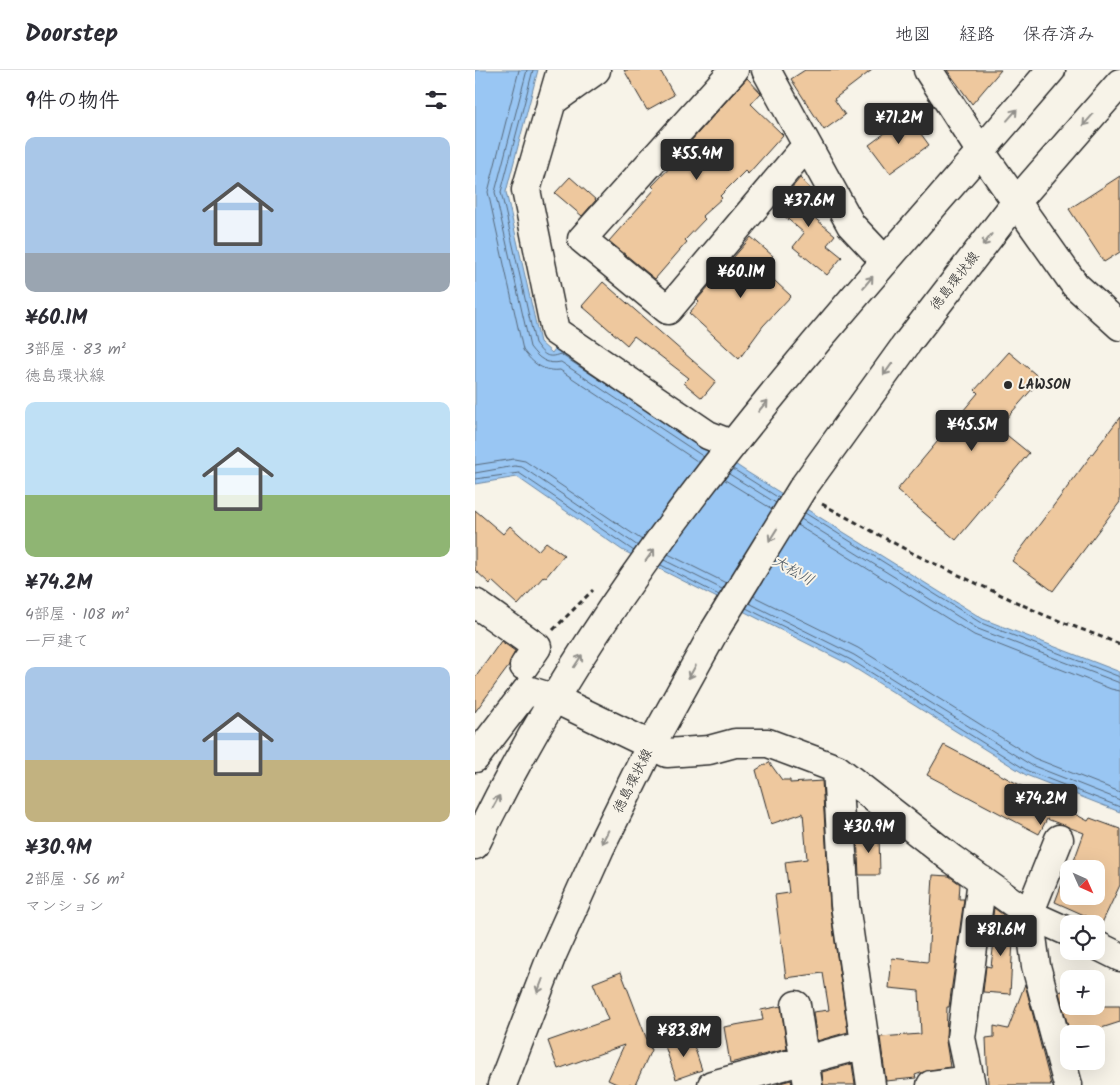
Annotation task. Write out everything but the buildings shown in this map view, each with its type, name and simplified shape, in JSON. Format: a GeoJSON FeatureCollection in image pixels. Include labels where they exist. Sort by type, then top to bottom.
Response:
{"type":"FeatureCollection","features":[{"type":"Feature","properties":{"kind":"street"},"geometry":{"type":"LineString","coordinates":[[561,70],[526,190],[555,332],[729,447]]}},
{"type":"Feature","properties":{"kind":"street"},"geometry":{"type":"LineString","coordinates":[[551,102],[596,70]]}},
{"type":"Feature","properties":{"kind":"street"},"geometry":{"type":"LineString","coordinates":[[734,70],[582,239],[668,310],[807,145]]}},
{"type":"Feature","properties":{"kind":"street"},"geometry":{"type":"LineString","coordinates":[[766,70],[851,225],[885,261]]}},
{"type":"Feature","properties":{"kind":"street"},"geometry":{"type":"LineString","coordinates":[[928,70],[981,152],[1075,284],[1120,326]]}},
{"type":"Feature","properties":{"kind":"street"},"geometry":{"type":"LineString","coordinates":[[475,845],[553,698],[621,594],[729,447],[885,261],[1051,70]]}},
{"type":"Feature","properties":{"kind":"street","name":"徳島環状線"},"geometry":{"type":"LineString","coordinates":[[502,1085],[556,946],[599,848],[651,747],[715,630],[801,491],[907,342],[1017,201],[1120,83]]}},
{"type":"Feature","properties":{"kind":"street"},"geometry":{"type":"LineString","coordinates":[[475,603],[531,656]]}},
{"type":"Feature","properties":{"kind":"street"},"geometry":{"type":"LineString","coordinates":[[475,758],[527,690],[553,698],[651,747],[667,753],[709,750],[735,743],[768,743],[837,769],[981,880],[1029,914],[1060,928]]}},
{"type":"Feature","properties":{"kind":"street"},"geometry":{"type":"LineString","coordinates":[[837,769],[845,904],[871,1085]]}},
{"type":"Feature","properties":{"kind":"street"},"geometry":{"type":"LineString","coordinates":[[1059,839],[1029,914],[1036,966],[1068,1085]]}},
{"type":"Feature","properties":{"kind":"street"},"geometry":{"type":"LineString","coordinates":[[931,1085],[970,1082],[961,1038],[981,880]]}},
{"type":"Feature","properties":{"kind":"street"},"geometry":{"type":"LineString","coordinates":[[796,1005],[806,1072]]}},
{"type":"Feature","properties":{"kind":"street"},"geometry":{"type":"LineString","coordinates":[[712,1085],[806,1072],[865,1044]]}},
{"type":"Feature","properties":{"kind":"path"},"geometry":{"type":"LineString","coordinates":[[801,491],[915,555],[1044,615],[1120,644]]}},
{"type":"Feature","properties":{"kind":"path"},"geometry":{"type":"LineString","coordinates":[[531,656],[599,582],[621,594]]}},
{"type":"Feature","properties":{"kind":"water","name":"大松川"},"geometry":{"type":"Polygon","coordinates":[[[475,70],[538,70],[506,192],[540,342],[552,353],[557,346],[747,472],[983,619],[1120,672],[1120,812],[1026,775],[848,664],[622,550],[517,477],[475,484],[475,70]]]}},
{"type":"Feature","properties":{"kind":"place","name":"LAWSON"},"geometry":{"type":"Point","coordinates":[1008,385]}}]}
